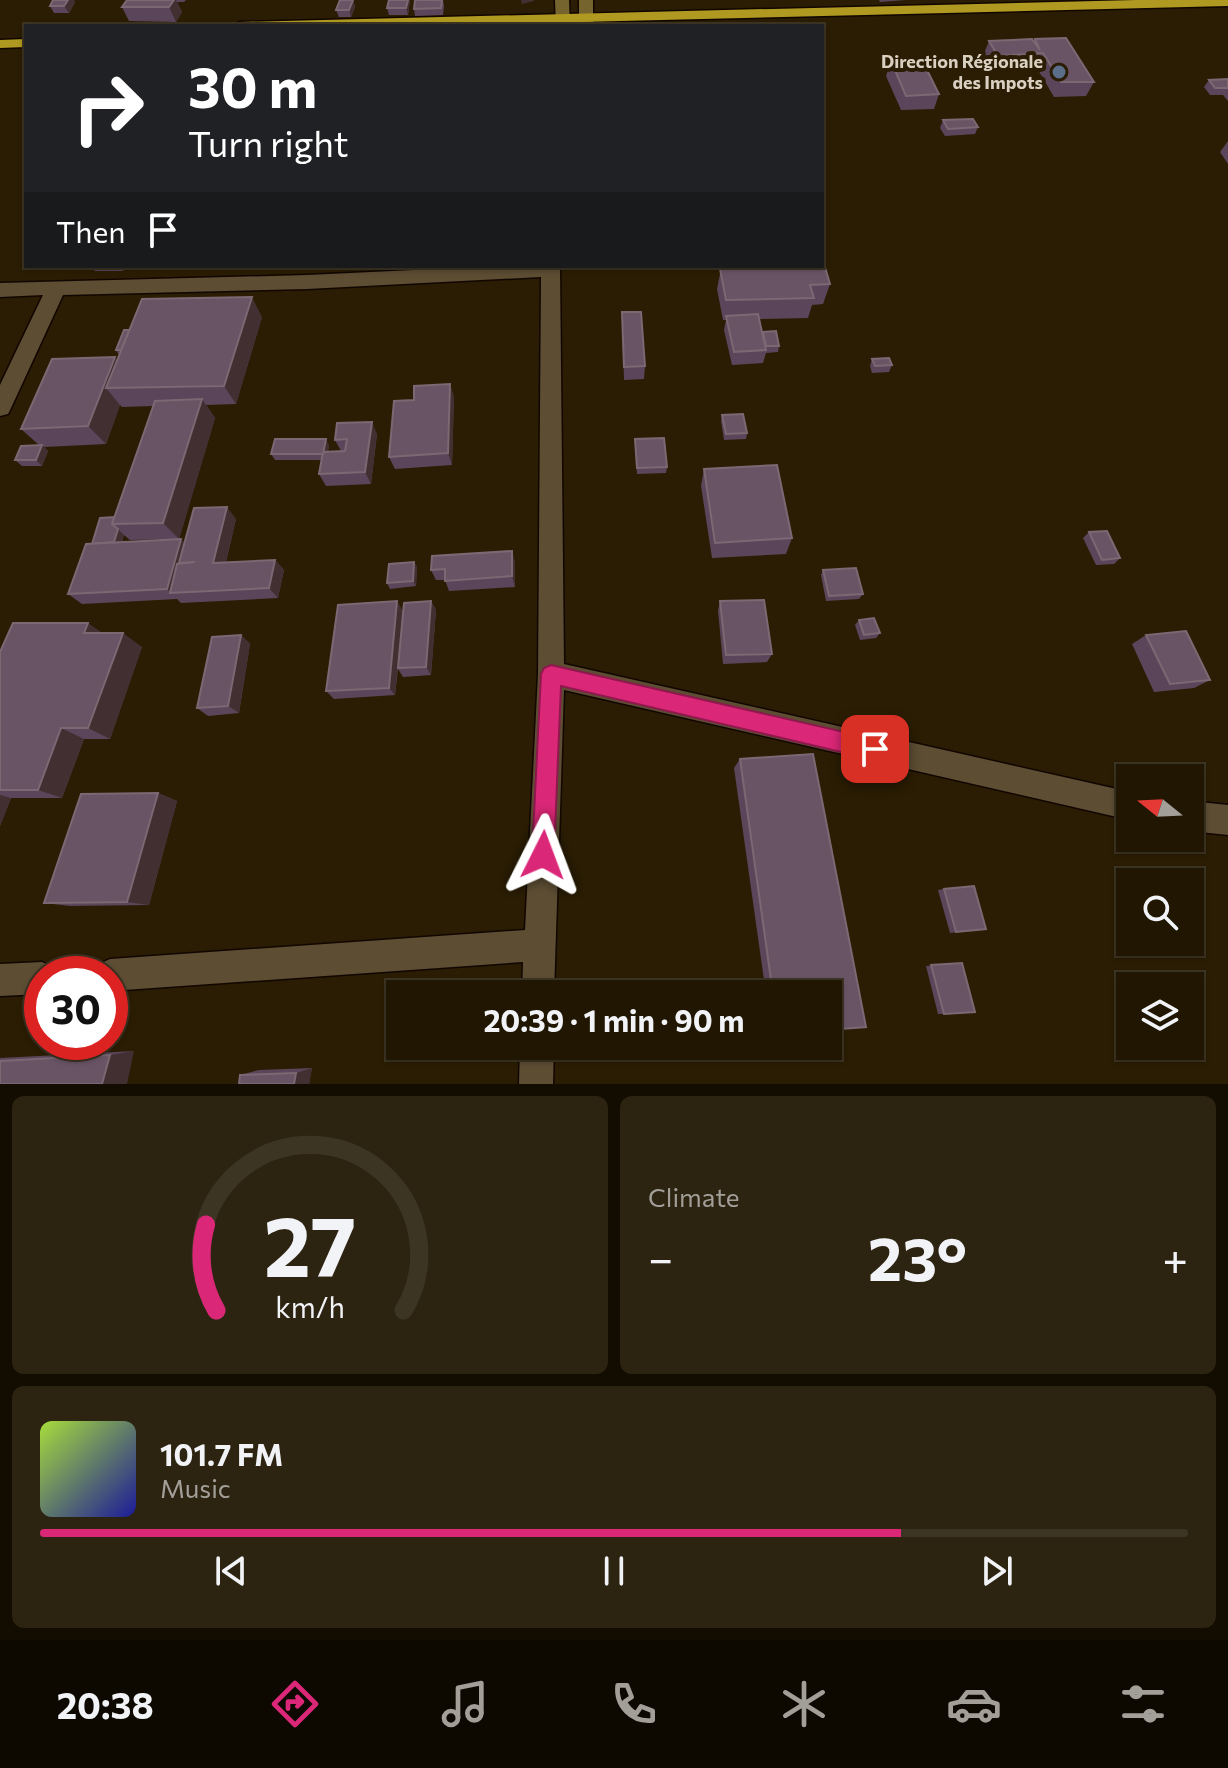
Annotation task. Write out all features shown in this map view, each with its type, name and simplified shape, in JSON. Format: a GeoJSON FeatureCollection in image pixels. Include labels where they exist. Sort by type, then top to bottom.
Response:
{"type":"FeatureCollection","features":[{"type":"Feature","properties":{"kind":"highway"},"geometry":{"type":"LineString","coordinates":[[789,24],[1151,10],[1228,2]]}},
{"type":"Feature","properties":{"kind":"highway"},"geometry":{"type":"LineString","coordinates":[[369,24],[1151,10],[1228,13]]}},
{"type":"Feature","properties":{"kind":"highway"},"geometry":{"type":"LineString","coordinates":[[0,33],[24,32]]}},
{"type":"Feature","properties":{"kind":"highway"},"geometry":{"type":"LineString","coordinates":[[0,44],[24,43]]}},
{"type":"Feature","properties":{"kind":"street"},"geometry":{"type":"LineString","coordinates":[[562,0],[563,21]]}},
{"type":"Feature","properties":{"kind":"street"},"geometry":{"type":"LineString","coordinates":[[586,0],[586,21]]}},
{"type":"Feature","properties":{"kind":"street"},"geometry":{"type":"LineString","coordinates":[[0,290],[307,282],[551,268],[551,674],[538,980]]}},
{"type":"Feature","properties":{"kind":"street"},"geometry":{"type":"LineString","coordinates":[[0,408],[56,288]]}},
{"type":"Feature","properties":{"kind":"street"},"geometry":{"type":"LineString","coordinates":[[551,674],[1116,803]]}},
{"type":"Feature","properties":{"kind":"street"},"geometry":{"type":"LineString","coordinates":[[1204,817],[1228,820]]}},
{"type":"Feature","properties":{"kind":"street"},"geometry":{"type":"LineString","coordinates":[[128,974],[539,945]]}},
{"type":"Feature","properties":{"kind":"street"},"geometry":{"type":"LineString","coordinates":[[0,980],[24,979]]}},
{"type":"Feature","properties":{"kind":"street"},"geometry":{"type":"LineString","coordinates":[[536,1084],[537,1060]]}},
{"type":"Feature","properties":{"kind":"building"},"geometry":{"type":"Polygon","coordinates":[[[53,0],[68,0],[64,6],[50,6],[53,0]]]}},
{"type":"Feature","properties":{"kind":"building"},"geometry":{"type":"Polygon","coordinates":[[[127,0],[174,0],[169,7],[122,7],[127,0]]]}},
{"type":"Feature","properties":{"kind":"building"},"geometry":{"type":"Polygon","coordinates":[[[340,0],[353,0],[349,10],[336,10],[340,0]]]}},
{"type":"Feature","properties":{"kind":"building"},"geometry":{"type":"Polygon","coordinates":[[[389,0],[408,0],[406,8],[387,8],[389,0]]]}},
{"type":"Feature","properties":{"kind":"building"},"geometry":{"type":"Polygon","coordinates":[[[415,0],[442,0],[441,8],[414,9],[415,0]]]}},
{"type":"Feature","properties":{"kind":"building"},"geometry":{"type":"Polygon","coordinates":[[[1066,38],[1094,82],[1061,82],[1043,53],[998,56],[989,41],[1032,39],[1040,50],[1035,39],[1066,38]]]}},
{"type":"Feature","properties":{"kind":"building"},"geometry":{"type":"Polygon","coordinates":[[[922,60],[939,94],[906,96],[891,61],[922,60]]]}},
{"type":"Feature","properties":{"kind":"building"},"geometry":{"type":"Polygon","coordinates":[[[1228,79],[1228,88],[1215,88],[1209,80],[1228,79]]]}},
{"type":"Feature","properties":{"kind":"building"},"geometry":{"type":"Polygon","coordinates":[[[973,119],[978,127],[948,129],[943,120],[973,119]]]}},
{"type":"Feature","properties":{"kind":"building"},"geometry":{"type":"Polygon","coordinates":[[[824,264],[830,284],[810,285],[814,298],[726,300],[720,269],[824,268],[824,264]]]}},
{"type":"Feature","properties":{"kind":"building"},"geometry":{"type":"Polygon","coordinates":[[[252,297],[224,386],[106,388],[142,299],[252,297]]]}},
{"type":"Feature","properties":{"kind":"building"},"geometry":{"type":"Polygon","coordinates":[[[622,312],[641,312],[645,366],[624,367],[622,312]]]}},
{"type":"Feature","properties":{"kind":"building"},"geometry":{"type":"Polygon","coordinates":[[[758,314],[766,350],[734,352],[726,316],[758,314]]]}},
{"type":"Feature","properties":{"kind":"building"},"geometry":{"type":"Polygon","coordinates":[[[124,330],[129,330],[121,350],[116,350],[124,330]]]}},
{"type":"Feature","properties":{"kind":"building"},"geometry":{"type":"Polygon","coordinates":[[[776,331],[779,346],[766,346],[763,332],[776,331]]]}},
{"type":"Feature","properties":{"kind":"building"},"geometry":{"type":"Polygon","coordinates":[[[115,357],[88,426],[21,429],[52,359],[115,357]]]}},
{"type":"Feature","properties":{"kind":"building"},"geometry":{"type":"Polygon","coordinates":[[[889,358],[892,365],[875,366],[872,359],[889,358]]]}},
{"type":"Feature","properties":{"kind":"building"},"geometry":{"type":"Polygon","coordinates":[[[450,384],[448,453],[389,457],[394,401],[414,400],[414,386],[450,384]]]}},
{"type":"Feature","properties":{"kind":"building"},"geometry":{"type":"Polygon","coordinates":[[[202,399],[163,523],[112,524],[155,401],[202,399]]]}},
{"type":"Feature","properties":{"kind":"building"},"geometry":{"type":"Polygon","coordinates":[[[743,414],[747,433],[726,434],[722,415],[743,414]]]}},
{"type":"Feature","properties":{"kind":"building"},"geometry":{"type":"Polygon","coordinates":[[[372,422],[365,472],[319,474],[323,452],[345,451],[347,439],[335,440],[337,423],[372,422]]]}},
{"type":"Feature","properties":{"kind":"building"},"geometry":{"type":"Polygon","coordinates":[[[664,438],[667,467],[637,468],[635,439],[664,438]]]}},
{"type":"Feature","properties":{"kind":"building"},"geometry":{"type":"Polygon","coordinates":[[[275,439],[326,439],[323,454],[271,454],[275,439]]]}},
{"type":"Feature","properties":{"kind":"building"},"geometry":{"type":"Polygon","coordinates":[[[42,445],[36,460],[15,460],[21,446],[42,445]]]}},
{"type":"Feature","properties":{"kind":"building"},"geometry":{"type":"Polygon","coordinates":[[[777,465],[792,538],[715,543],[704,469],[777,465]]]}},
{"type":"Feature","properties":{"kind":"building"},"geometry":{"type":"Polygon","coordinates":[[[227,507],[213,563],[275,560],[269,588],[170,593],[177,564],[195,562],[179,563],[194,508],[227,507]]]}},
{"type":"Feature","properties":{"kind":"building"},"geometry":{"type":"Polygon","coordinates":[[[114,517],[112,524],[118,529],[114,542],[92,544],[100,518],[114,517]]]}},
{"type":"Feature","properties":{"kind":"building"},"geometry":{"type":"Polygon","coordinates":[[[1107,531],[1120,558],[1102,560],[1089,532],[1107,531]]]}},
{"type":"Feature","properties":{"kind":"building"},"geometry":{"type":"Polygon","coordinates":[[[181,539],[167,589],[68,594],[86,544],[181,539]]]}},
{"type":"Feature","properties":{"kind":"building"},"geometry":{"type":"Polygon","coordinates":[[[512,551],[512,576],[445,581],[445,569],[431,570],[432,556],[512,551]]]}},
{"type":"Feature","properties":{"kind":"building"},"geometry":{"type":"Polygon","coordinates":[[[414,562],[413,581],[387,583],[389,564],[414,562]]]}},
{"type":"Feature","properties":{"kind":"building"},"geometry":{"type":"Polygon","coordinates":[[[856,568],[863,594],[829,596],[823,570],[856,568]]]}},
{"type":"Feature","properties":{"kind":"building"},"geometry":{"type":"Polygon","coordinates":[[[764,600],[772,654],[726,655],[720,601],[764,600]]]}},
{"type":"Feature","properties":{"kind":"building"},"geometry":{"type":"Polygon","coordinates":[[[397,601],[389,688],[326,691],[338,605],[397,601]]]}},
{"type":"Feature","properties":{"kind":"building"},"geometry":{"type":"Polygon","coordinates":[[[431,601],[426,667],[398,668],[404,603],[431,601]]]}},
{"type":"Feature","properties":{"kind":"building"},"geometry":{"type":"Polygon","coordinates":[[[874,618],[880,633],[864,635],[859,620],[874,618]]]}},
{"type":"Feature","properties":{"kind":"building"},"geometry":{"type":"Polygon","coordinates":[[[13,623],[88,623],[84,633],[123,633],[88,728],[61,728],[38,790],[0,790],[0,652],[13,623]]]}},
{"type":"Feature","properties":{"kind":"building"},"geometry":{"type":"Polygon","coordinates":[[[1186,631],[1210,680],[1170,684],[1146,635],[1186,631]]]}},
{"type":"Feature","properties":{"kind":"building"},"geometry":{"type":"Polygon","coordinates":[[[241,635],[228,706],[197,708],[212,637],[241,635]]]}},
{"type":"Feature","properties":{"kind":"building"},"geometry":{"type":"Polygon","coordinates":[[[813,754],[866,1027],[842,1029],[842,980],[771,980],[740,759],[813,754]]]}},
{"type":"Feature","properties":{"kind":"building"},"geometry":{"type":"Polygon","coordinates":[[[158,793],[127,902],[44,903],[81,794],[158,793]]]}},
{"type":"Feature","properties":{"kind":"building"},"geometry":{"type":"Polygon","coordinates":[[[974,886],[986,929],[956,932],[944,889],[974,886]]]}},
{"type":"Feature","properties":{"kind":"building"},"geometry":{"type":"Polygon","coordinates":[[[962,963],[975,1012],[944,1014],[931,965],[962,963]]]}},
{"type":"Feature","properties":{"kind":"building"},"geometry":{"type":"Polygon","coordinates":[[[109,1060],[102,1084],[0,1084],[0,1061],[109,1060]]]}},
{"type":"Feature","properties":{"kind":"building"},"geometry":{"type":"Polygon","coordinates":[[[296,1073],[294,1084],[239,1084],[240,1075],[296,1073]]]}},
{"type":"Feature","properties":{"kind":"place","name":"Direction Régionale des Impots"},"geometry":{"type":"Point","coordinates":[1059,72]}},
{"type":"Feature","properties":{"kind":"route"},"geometry":{"type":"LineString","coordinates":[[543,855],[551,674],[875,749]]}}]}
